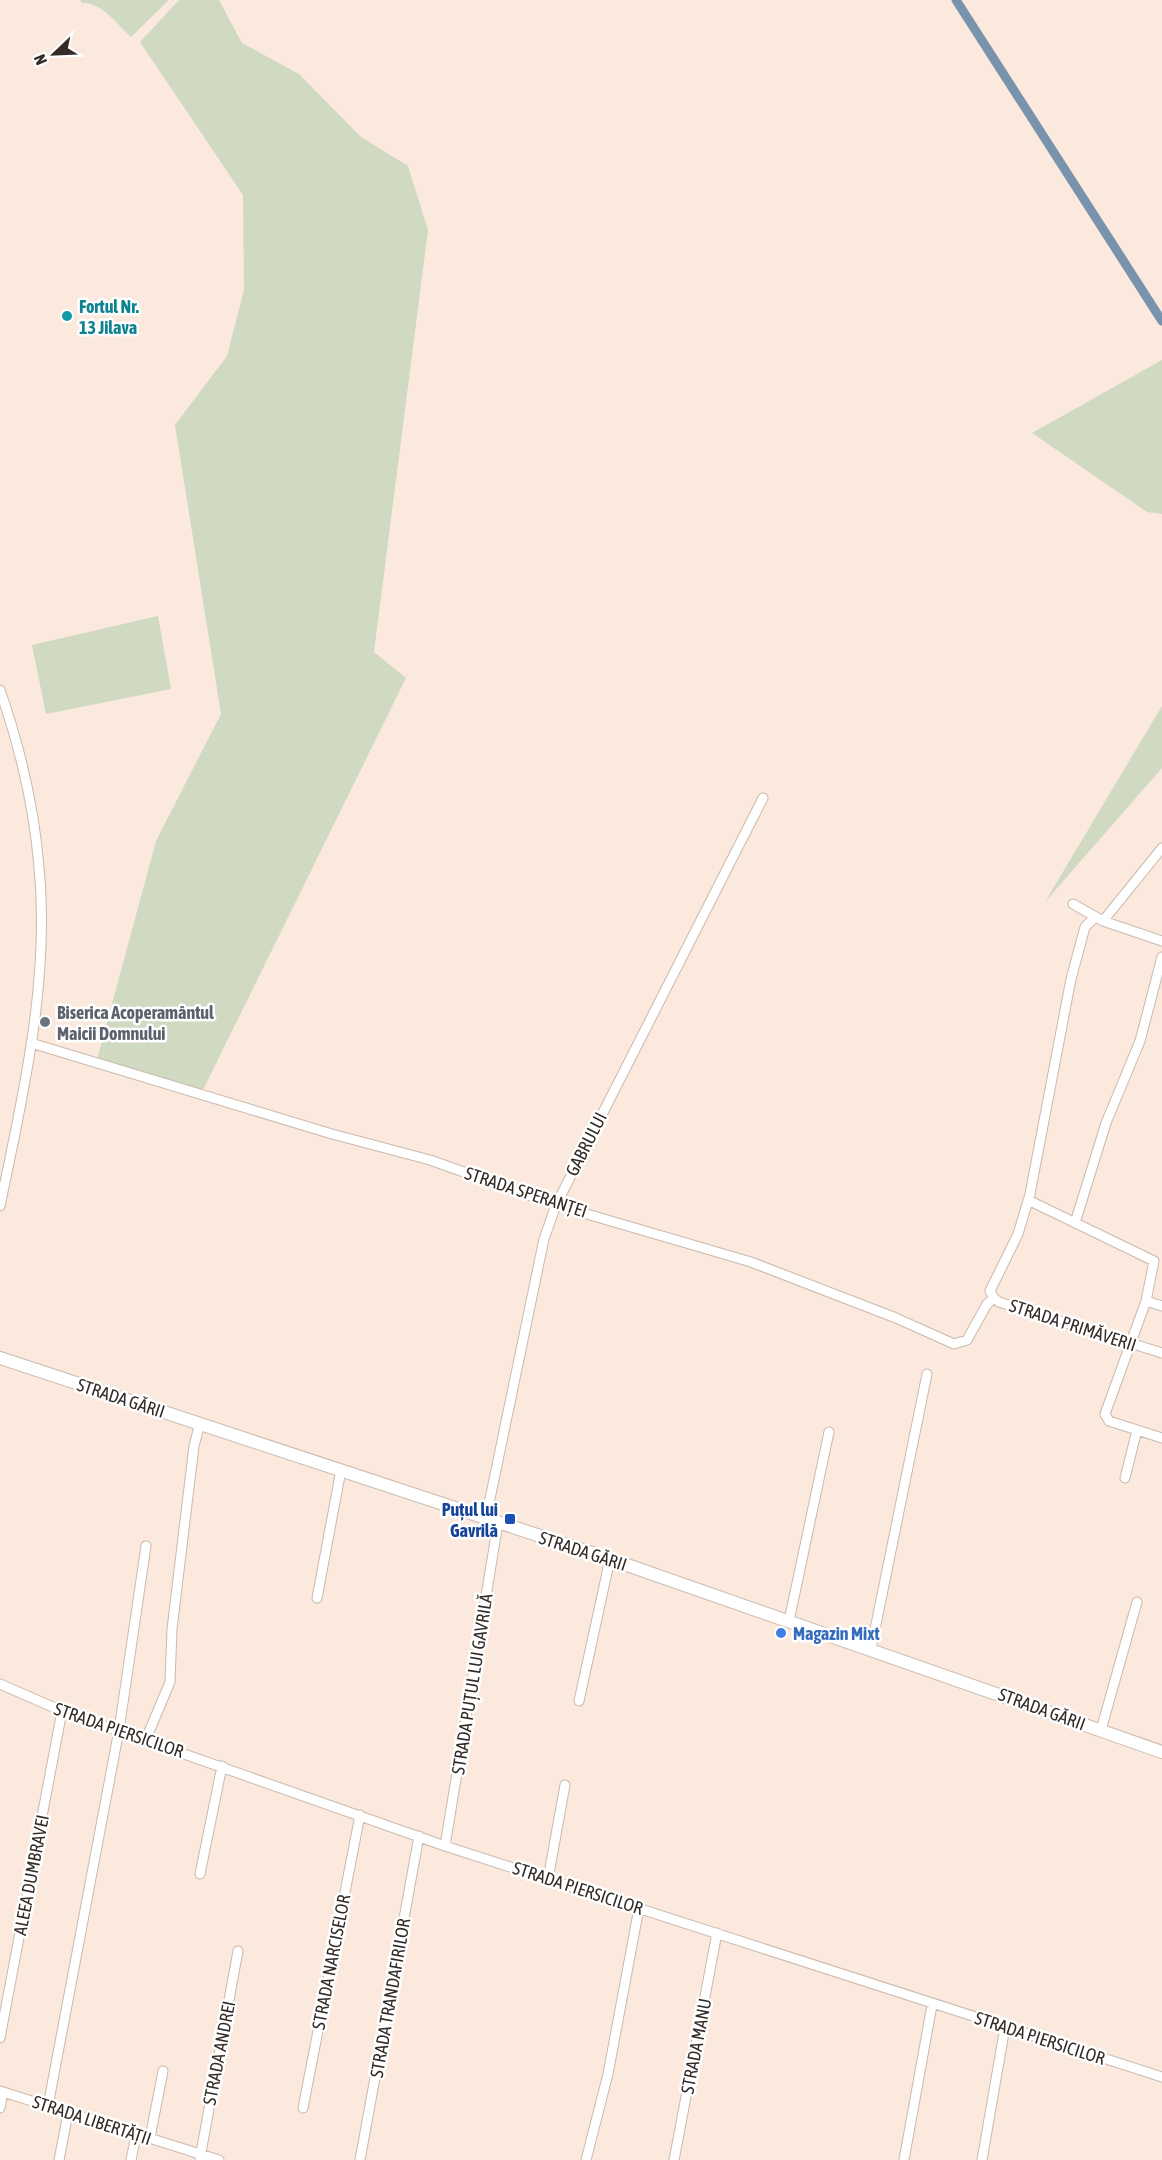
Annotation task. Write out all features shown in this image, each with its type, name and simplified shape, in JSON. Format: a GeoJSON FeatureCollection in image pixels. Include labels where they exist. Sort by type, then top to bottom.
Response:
{"type":"FeatureCollection","features":[{"type":"Feature","properties":{"kind":"main road","name":"STRADA GĂRII"},"geometry":{"type":"LineString","coordinates":[[0,1358],[610,1559],[1162,1752]]}},
{"type":"Feature","properties":{"kind":"street"},"geometry":{"type":"LineString","coordinates":[[0,690],[26,782],[40,868],[39,957],[31,1043],[0,1206]]}},
{"type":"Feature","properties":{"kind":"street","name":"GABRULUI"},"geometry":{"type":"LineString","coordinates":[[486,1518],[544,1239],[556,1204],[763,798]]}},
{"type":"Feature","properties":{"kind":"street","name":"STRADA SPERANȚEI"},"geometry":{"type":"LineString","coordinates":[[31,1043],[332,1134],[430,1160],[556,1204],[751,1262],[896,1318],[954,1344],[967,1340],[992,1295],[1018,1234],[1028,1200],[1071,979],[1085,927],[1099,919],[1162,848]]}},
{"type":"Feature","properties":{"kind":"street"},"geometry":{"type":"LineString","coordinates":[[1074,904],[1099,919],[1162,941]]}},
{"type":"Feature","properties":{"kind":"street"},"geometry":{"type":"LineString","coordinates":[[1075,1223],[1106,1123],[1140,1041],[1162,957]]}},
{"type":"Feature","properties":{"kind":"street"},"geometry":{"type":"LineString","coordinates":[[1028,1200],[1154,1261],[1146,1301],[1105,1414],[1109,1420],[1162,1438]]}},
{"type":"Feature","properties":{"kind":"street","name":"STRADA PRIMĂVERII"},"geometry":{"type":"LineString","coordinates":[[992,1295],[1162,1353]]}},
{"type":"Feature","properties":{"kind":"street"},"geometry":{"type":"LineString","coordinates":[[1146,1301],[1162,1306]]}},
{"type":"Feature","properties":{"kind":"street"},"geometry":{"type":"LineString","coordinates":[[871,1649],[927,1374]]}},
{"type":"Feature","properties":{"kind":"street"},"geometry":{"type":"LineString","coordinates":[[146,1739],[170,1682],[172,1629],[194,1446],[200,1424]]}},
{"type":"Feature","properties":{"kind":"street"},"geometry":{"type":"LineString","coordinates":[[1125,1478],[1137,1430]]}},
{"type":"Feature","properties":{"kind":"street"},"geometry":{"type":"LineString","coordinates":[[789,1621],[829,1432]]}},
{"type":"Feature","properties":{"kind":"street"},"geometry":{"type":"LineString","coordinates":[[317,1598],[341,1470]]}},
{"type":"Feature","properties":{"kind":"street","name":"STRADA PUȚUL LUI GAVRILĂ"},"geometry":{"type":"LineString","coordinates":[[445,1846],[498,1523]]}},
{"type":"Feature","properties":{"kind":"street"},"geometry":{"type":"LineString","coordinates":[[48,2106],[119,1730],[146,1546]]}},
{"type":"Feature","properties":{"kind":"street"},"geometry":{"type":"LineString","coordinates":[[579,1701],[610,1559]]}},
{"type":"Feature","properties":{"kind":"street"},"geometry":{"type":"LineString","coordinates":[[1101,1730],[1137,1602]]}},
{"type":"Feature","properties":{"kind":"street","name":"STRADA PIERSICILOR"},"geometry":{"type":"LineString","coordinates":[[0,1684],[62,1711],[445,1846],[932,2005],[1162,2077]]}},
{"type":"Feature","properties":{"kind":"street","name":"ALEEA DUMBRAVEI"},"geometry":{"type":"LineString","coordinates":[[0,2038],[62,1711]]}},
{"type":"Feature","properties":{"kind":"street"},"geometry":{"type":"LineString","coordinates":[[200,1874],[222,1766]]}},
{"type":"Feature","properties":{"kind":"street"},"geometry":{"type":"LineString","coordinates":[[548,1879],[565,1785]]}},
{"type":"Feature","properties":{"kind":"street","name":"STRADA NARCISELOR"},"geometry":{"type":"LineString","coordinates":[[303,2108],[360,1815]]}},
{"type":"Feature","properties":{"kind":"street","name":"STRADA TRANDAFIRILOR"},"geometry":{"type":"LineString","coordinates":[[360,2160],[419,1836]]}},
{"type":"Feature","properties":{"kind":"street"},"geometry":{"type":"LineString","coordinates":[[586,2160],[608,2074],[639,1908]]}},
{"type":"Feature","properties":{"kind":"street","name":"STRADA MANU"},"geometry":{"type":"LineString","coordinates":[[674,2160],[717,1933]]}},
{"type":"Feature","properties":{"kind":"street","name":"STRADA ANDREI"},"geometry":{"type":"LineString","coordinates":[[200,2157],[238,1951]]}},
{"type":"Feature","properties":{"kind":"street"},"geometry":{"type":"LineString","coordinates":[[904,2160],[932,2005]]}},
{"type":"Feature","properties":{"kind":"street"},"geometry":{"type":"LineString","coordinates":[[982,2160],[1005,2027]]}},
{"type":"Feature","properties":{"kind":"street"},"geometry":{"type":"LineString","coordinates":[[150,2138],[163,2071]]}},
{"type":"Feature","properties":{"kind":"street"},"geometry":{"type":"LineString","coordinates":[[0,2108],[2,2091]]}},
{"type":"Feature","properties":{"kind":"street","name":"STRADA LIBERTĂȚII"},"geometry":{"type":"LineString","coordinates":[[2,2091],[150,2138],[200,2157],[219,2160]]}},
{"type":"Feature","properties":{"kind":"street"},"geometry":{"type":"LineString","coordinates":[[59,2160],[68,2113]]}},
{"type":"Feature","properties":{"kind":"street"},"geometry":{"type":"LineString","coordinates":[[131,2160],[136,2135]]}},
{"type":"Feature","properties":{"kind":"green space"},"geometry":{"type":"Polygon","coordinates":[[[80,0],[168,1],[131,37],[102,10],[89,3],[82,3],[80,0]]]}},
{"type":"Feature","properties":{"kind":"green space"},"geometry":{"type":"Polygon","coordinates":[[[179,0],[219,0],[242,43],[299,74],[361,137],[408,166],[428,230],[374,652],[406,678],[200,1096],[95,1067],[156,841],[221,714],[175,425],[227,356],[244,290],[243,195],[140,42],[179,0]]]}},
{"type":"Feature","properties":{"kind":"green space"},"geometry":{"type":"Polygon","coordinates":[[[1162,360],[1162,514],[1147,512],[1032,433],[1162,360]]]}},
{"type":"Feature","properties":{"kind":"green space"},"geometry":{"type":"Polygon","coordinates":[[[158,616],[171,689],[46,714],[32,645],[158,616]]]}},
{"type":"Feature","properties":{"kind":"green space"},"geometry":{"type":"Polygon","coordinates":[[[1162,706],[1162,768],[1045,902],[1162,706]]]}},
{"type":"Feature","properties":{"kind":"waterway"},"geometry":{"type":"LineString","coordinates":[[956,0],[1162,321]]}},
{"type":"Feature","properties":{"kind":"place","name":"Fortul Nr. 13 Jilava"},"geometry":{"type":"Point","coordinates":[67,316]}},
{"type":"Feature","properties":{"kind":"place","name":"Biserica Acoperamântul Maicii Domnului"},"geometry":{"type":"Point","coordinates":[45,1022]}},
{"type":"Feature","properties":{"kind":"place","name":"Puțul lui Gavrilă"},"geometry":{"type":"Point","coordinates":[510,1519]}},
{"type":"Feature","properties":{"kind":"place","name":"Magazin Mixt"},"geometry":{"type":"Point","coordinates":[781,1633]}}]}
